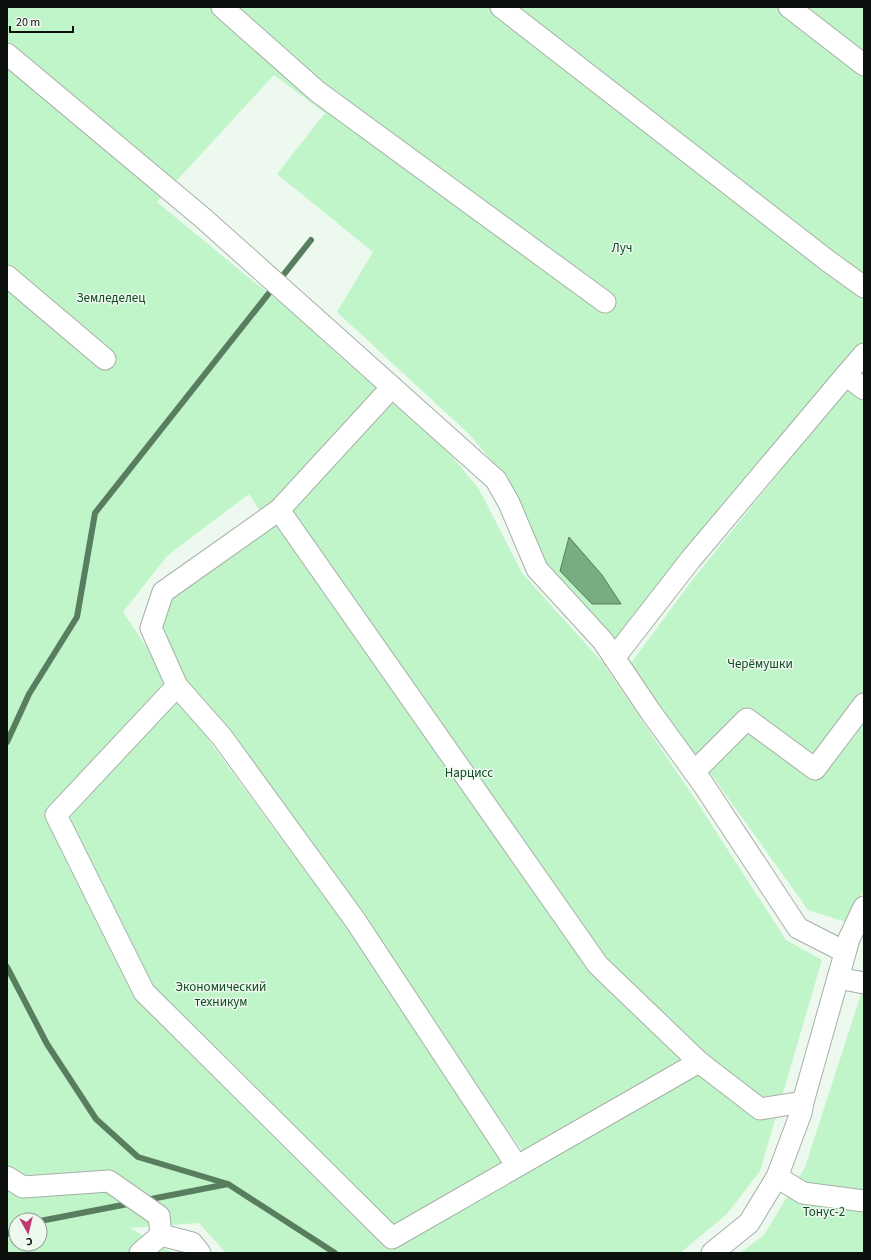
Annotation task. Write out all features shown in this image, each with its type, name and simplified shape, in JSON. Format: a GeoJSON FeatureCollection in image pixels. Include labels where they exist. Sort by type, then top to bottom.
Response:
{"type":"FeatureCollection","features":[{"type":"Feature","properties":{"kind":"street"},"geometry":{"type":"LineString","coordinates":[[222,7],[318,92],[605,302]]}},
{"type":"Feature","properties":{"kind":"street"},"geometry":{"type":"LineString","coordinates":[[502,7],[864,287]]}},
{"type":"Feature","properties":{"kind":"street"},"geometry":{"type":"LineString","coordinates":[[789,7],[864,65]]}},
{"type":"Feature","properties":{"kind":"street"},"geometry":{"type":"LineString","coordinates":[[7,54],[202,218],[496,480],[509,503],[537,569],[603,641],[694,772],[798,928],[845,952]]}},
{"type":"Feature","properties":{"kind":"street"},"geometry":{"type":"LineString","coordinates":[[7,276],[105,359]]}},
{"type":"Feature","properties":{"kind":"street"},"geometry":{"type":"LineString","coordinates":[[614,658],[691,559],[864,354]]}},
{"type":"Feature","properties":{"kind":"street"},"geometry":{"type":"LineString","coordinates":[[846,376],[864,389]]}},
{"type":"Feature","properties":{"kind":"street"},"geometry":{"type":"LineString","coordinates":[[392,387],[278,510],[163,592],[151,628],[177,686],[222,737],[356,920],[517,1166]]}},
{"type":"Feature","properties":{"kind":"street"},"geometry":{"type":"LineString","coordinates":[[278,510],[598,964],[699,1062],[760,1109],[803,1102]]}},
{"type":"Feature","properties":{"kind":"street"},"geometry":{"type":"LineString","coordinates":[[177,686],[56,815],[144,992],[392,1238],[699,1062]]}},
{"type":"Feature","properties":{"kind":"street"},"geometry":{"type":"LineString","coordinates":[[694,772],[747,719],[815,769],[864,704]]}},
{"type":"Feature","properties":{"kind":"street"},"geometry":{"type":"LineString","coordinates":[[712,1253],[749,1223],[777,1176],[801,1113],[849,939],[864,907]]}},
{"type":"Feature","properties":{"kind":"street"},"geometry":{"type":"LineString","coordinates":[[838,978],[864,982]]}},
{"type":"Feature","properties":{"kind":"street"},"geometry":{"type":"LineString","coordinates":[[777,1176],[803,1192],[864,1201]]}},
{"type":"Feature","properties":{"kind":"street"},"geometry":{"type":"LineString","coordinates":[[7,1177],[23,1187],[109,1181],[159,1216],[161,1235]]}},
{"type":"Feature","properties":{"kind":"street"},"geometry":{"type":"LineString","coordinates":[[140,1253],[161,1235]]}},
{"type":"Feature","properties":{"kind":"street"},"geometry":{"type":"LineString","coordinates":[[161,1235],[192,1243],[200,1253]]}},
{"type":"Feature","properties":{"kind":"green space"},"geometry":{"type":"Polygon","coordinates":[[[7,7],[864,7],[864,343],[614,640],[545,562],[508,481],[470,435],[337,312],[373,252],[277,174],[325,113],[274,75],[157,202],[254,282],[287,307],[333,350],[445,448],[479,489],[522,573],[603,663],[695,799],[786,940],[822,960],[760,1171],[727,1214],[680,1253],[226,1253],[199,1223],[130,1228],[173,1253],[7,1253],[7,7]],[[249,494],[168,555],[123,612],[210,742],[344,923],[503,1164],[532,1165],[231,735],[184,678],[156,626],[176,588],[269,525],[249,494]]]}},
{"type":"Feature","properties":{"kind":"green space","name":"Черёмушки"},"geometry":{"type":"Polygon","coordinates":[[[864,367],[864,889],[846,922],[808,910],[716,781],[628,667],[694,578],[864,367]]]}},
{"type":"Feature","properties":{"kind":"green space","name":"Тонус-2"},"geometry":{"type":"Polygon","coordinates":[[[864,985],[864,1253],[740,1253],[764,1235],[805,1167],[864,985]]]}},
{"type":"Feature","properties":{"kind":"shaded area"},"geometry":{"type":"Polygon","coordinates":[[[569,537],[602,575],[621,604],[592,604],[560,571],[569,537]]]}},
{"type":"Feature","properties":{"kind":"waterway"},"geometry":{"type":"LineString","coordinates":[[7,742],[29,694],[77,617],[95,513],[311,240]]}},
{"type":"Feature","properties":{"kind":"waterway"},"geometry":{"type":"LineString","coordinates":[[7,967],[47,1044],[96,1119],[138,1157],[228,1184]]}},
{"type":"Feature","properties":{"kind":"waterway"},"geometry":{"type":"LineString","coordinates":[[146,1200],[228,1184],[335,1253]]}},
{"type":"Feature","properties":{"kind":"waterway"},"geometry":{"type":"LineString","coordinates":[[48,1219],[133,1203]]}},
{"type":"Feature","properties":{"kind":"park label","name":"Луч"},"geometry":{"type":"Point","coordinates":[622,248]}},
{"type":"Feature","properties":{"kind":"park label","name":"Земледелец"},"geometry":{"type":"Point","coordinates":[111,298]}},
{"type":"Feature","properties":{"kind":"park label","name":"Нарцисс"},"geometry":{"type":"Point","coordinates":[469,773]}},
{"type":"Feature","properties":{"kind":"park label","name":"Экономический техникум"},"geometry":{"type":"Point","coordinates":[221,994]}}]}
